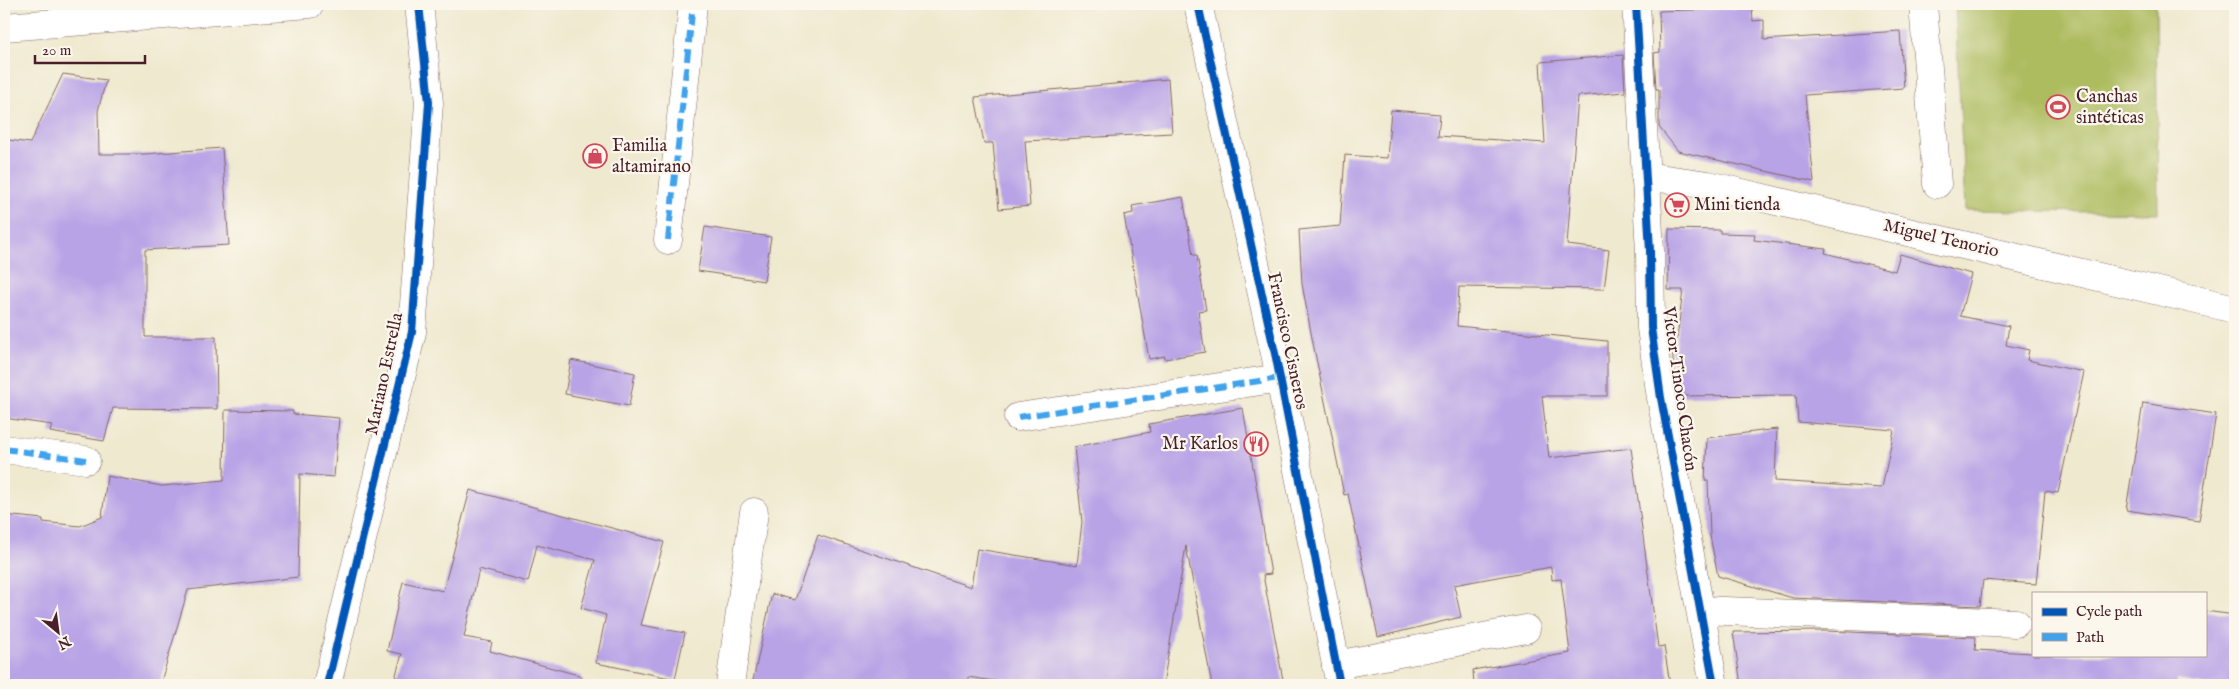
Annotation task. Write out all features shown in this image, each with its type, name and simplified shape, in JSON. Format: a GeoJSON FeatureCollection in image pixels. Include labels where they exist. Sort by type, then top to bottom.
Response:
{"type":"FeatureCollection","features":[{"type":"Feature","properties":{"kind":"street"},"geometry":{"type":"LineString","coordinates":[[5,32],[310,4]]}},
{"type":"Feature","properties":{"kind":"street","name":"Mariano Estrella"},"geometry":{"type":"LineString","coordinates":[[327,685],[412,332],[429,102],[419,4]]}},
{"type":"Feature","properties":{"kind":"street"},"geometry":{"type":"LineString","coordinates":[[668,240],[693,4]]}},
{"type":"Feature","properties":{"kind":"street","name":"Francisco Cisneros"},"geometry":{"type":"LineString","coordinates":[[1198,4],[1280,378],[1338,675]]}},
{"type":"Feature","properties":{"kind":"street","name":"Víctor Tinoco Chacón"},"geometry":{"type":"LineString","coordinates":[[1636,4],[1650,251],[1652,336],[1661,398],[1714,685]]}},
{"type":"Feature","properties":{"kind":"street"},"geometry":{"type":"LineString","coordinates":[[1922,4],[1937,184]]}},
{"type":"Feature","properties":{"kind":"street","name":"Miguel Tenorio"},"geometry":{"type":"LineString","coordinates":[[1645,176],[1708,185],[2235,308]]}},
{"type":"Feature","properties":{"kind":"street"},"geometry":{"type":"LineString","coordinates":[[1018,417],[1280,378]]}},
{"type":"Feature","properties":{"kind":"street"},"geometry":{"type":"LineString","coordinates":[[4,449],[86,460]]}},
{"type":"Feature","properties":{"kind":"street"},"geometry":{"type":"LineString","coordinates":[[730,685],[754,512]]}},
{"type":"Feature","properties":{"kind":"street"},"geometry":{"type":"LineString","coordinates":[[1701,610],[2016,623]]}},
{"type":"Feature","properties":{"kind":"street"},"geometry":{"type":"LineString","coordinates":[[1338,675],[1526,629]]}},
{"type":"Feature","properties":{"kind":"green space","name":"Canchas sintéticas"},"geometry":{"type":"Polygon","coordinates":[[[1955,4],[2156,4],[2158,213],[1965,210],[1955,4]]]}},
{"type":"Feature","properties":{"kind":"building"},"geometry":{"type":"Polygon","coordinates":[[[1752,8],[1753,21],[1764,20],[1764,40],[1900,31],[1904,88],[1805,95],[1814,182],[1678,151],[1659,127],[1659,89],[1656,89],[1654,53],[1660,52],[1659,11],[1752,8]]]}},
{"type":"Feature","properties":{"kind":"building"},"geometry":{"type":"Polygon","coordinates":[[[1623,55],[1625,92],[1578,96],[1567,245],[1609,250],[1604,289],[1459,287],[1457,326],[1607,341],[1607,396],[1542,396],[1549,458],[1631,448],[1658,647],[1664,646],[1670,685],[1474,685],[1473,670],[1570,653],[1561,579],[1552,580],[1551,567],[1454,585],[1461,617],[1378,637],[1348,494],[1344,495],[1312,338],[1302,284],[1299,230],[1340,226],[1345,155],[1387,158],[1391,110],[1440,114],[1438,136],[1545,143],[1540,62],[1623,55]]]}},
{"type":"Feature","properties":{"kind":"building"},"geometry":{"type":"Polygon","coordinates":[[[63,74],[106,80],[98,111],[99,154],[144,154],[222,148],[229,245],[145,250],[145,337],[216,337],[217,409],[113,408],[104,441],[50,432],[52,425],[4,418],[4,167],[9,140],[30,143],[63,74]]]}},
{"type":"Feature","properties":{"kind":"building"},"geometry":{"type":"Polygon","coordinates":[[[1168,79],[1172,133],[1025,141],[1030,206],[999,209],[993,143],[984,143],[975,97],[1168,79]]]}},
{"type":"Feature","properties":{"kind":"building"},"geometry":{"type":"Polygon","coordinates":[[[1183,197],[1193,255],[1197,255],[1206,310],[1198,311],[1205,352],[1165,359],[1165,356],[1149,359],[1124,215],[1133,213],[1132,206],[1183,197]]]}},
{"type":"Feature","properties":{"kind":"building"},"geometry":{"type":"Polygon","coordinates":[[[705,227],[771,237],[764,281],[698,271],[705,227]]]}},
{"type":"Feature","properties":{"kind":"building"},"geometry":{"type":"Polygon","coordinates":[[[1669,229],[1720,230],[1720,233],[1755,234],[1754,240],[1826,249],[1825,253],[1895,271],[1900,254],[1971,274],[1960,316],[2009,326],[2006,345],[2029,350],[2027,360],[2084,372],[2058,493],[2045,491],[2036,584],[1983,580],[1980,606],[1793,598],[1718,576],[1710,536],[1708,481],[1705,481],[1707,438],[1777,429],[1775,481],[1882,488],[1894,430],[1798,422],[1796,395],[1676,396],[1672,347],[1676,347],[1683,290],[1668,290],[1669,229]]]}},
{"type":"Feature","properties":{"kind":"building"},"geometry":{"type":"Polygon","coordinates":[[[571,360],[635,373],[629,406],[565,394],[571,360]]]}},
{"type":"Feature","properties":{"kind":"building"},"geometry":{"type":"Polygon","coordinates":[[[2143,403],[2216,414],[2199,521],[2126,510],[2143,403]]]}},
{"type":"Feature","properties":{"kind":"building"},"geometry":{"type":"Polygon","coordinates":[[[1243,408],[1271,574],[1263,575],[1284,685],[1212,685],[1186,546],[1163,685],[1019,685],[968,677],[967,685],[752,685],[772,594],[795,600],[818,535],[971,587],[977,549],[1077,565],[1082,522],[1074,447],[1150,432],[1149,424],[1243,408]]]}},
{"type":"Feature","properties":{"kind":"building"},"geometry":{"type":"Polygon","coordinates":[[[225,410],[293,411],[293,414],[339,418],[334,477],[300,474],[298,577],[188,590],[160,685],[4,685],[4,515],[43,519],[43,522],[80,526],[102,517],[107,476],[162,486],[224,480],[225,410]]]}},
{"type":"Feature","properties":{"kind":"building"},"geometry":{"type":"Polygon","coordinates":[[[470,490],[664,542],[641,625],[685,633],[675,679],[596,663],[606,615],[581,608],[595,560],[537,545],[528,582],[479,569],[464,637],[492,642],[490,651],[582,676],[581,685],[393,685],[402,654],[387,651],[403,582],[443,591],[470,490]]]}},
{"type":"Feature","properties":{"kind":"building"},"geometry":{"type":"Polygon","coordinates":[[[2206,611],[2235,615],[2235,665],[2232,685],[2207,685],[2177,680],[2176,685],[2077,685],[2036,679],[2036,685],[1741,685],[1733,632],[1823,631],[1976,637],[1975,650],[2032,653],[2032,656],[2206,656],[2206,611]]]}},
{"type":"Feature","properties":{"kind":"marked path"},"geometry":{"type":"LineString","coordinates":[[668,240],[693,4]]}},
{"type":"Feature","properties":{"kind":"marked path"},"geometry":{"type":"LineString","coordinates":[[4,43],[7,27]]}},
{"type":"Feature","properties":{"kind":"marked path"},"geometry":{"type":"LineString","coordinates":[[1018,417],[1280,378]]}},
{"type":"Feature","properties":{"kind":"marked path"},"geometry":{"type":"LineString","coordinates":[[4,449],[86,460]]}},
{"type":"Feature","properties":{"kind":"cycle path"},"geometry":{"type":"LineString","coordinates":[[327,685],[412,332],[429,103],[419,4]]}},
{"type":"Feature","properties":{"kind":"cycle path"},"geometry":{"type":"LineString","coordinates":[[1198,4],[1276,358],[1340,685]]}},
{"type":"Feature","properties":{"kind":"cycle path"},"geometry":{"type":"LineString","coordinates":[[1636,4],[1650,251],[1651,328],[1661,398],[1714,685]]}},
{"type":"Feature","properties":{"kind":"place","name":"Canchas sintéticas"},"geometry":{"type":"Point","coordinates":[2058,107]}},
{"type":"Feature","properties":{"kind":"place","name":"Familia altamirano"},"geometry":{"type":"Point","coordinates":[595,156]}},
{"type":"Feature","properties":{"kind":"place","name":"Mini tienda"},"geometry":{"type":"Point","coordinates":[1677,205]}},
{"type":"Feature","properties":{"kind":"place","name":"Mr Karlos"},"geometry":{"type":"Point","coordinates":[1256,444]}}]}
